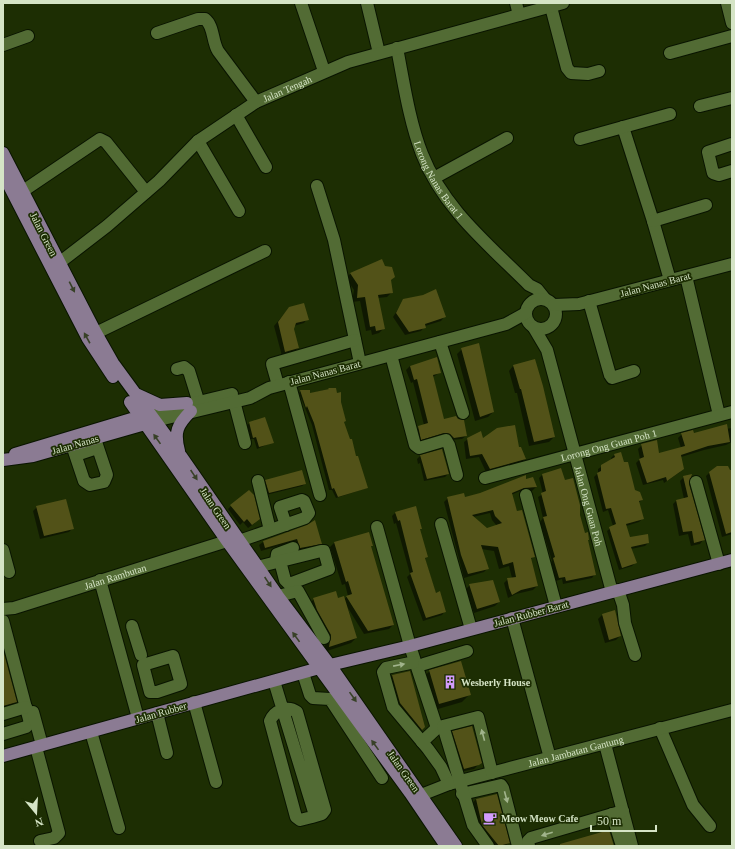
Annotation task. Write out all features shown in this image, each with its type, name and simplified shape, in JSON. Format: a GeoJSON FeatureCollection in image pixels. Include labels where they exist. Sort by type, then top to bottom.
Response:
{"type":"FeatureCollection","features":[{"type":"Feature","properties":{"kind":"main road","name":"Jalan Green"},"geometry":{"type":"LineString","coordinates":[[3,152],[13,192],[59,263],[113,363],[135,394],[148,419],[181,456],[233,541],[257,566],[278,596],[446,846]]}},
{"type":"Feature","properties":{"kind":"main road","name":"Jalan Green"},"geometry":{"type":"LineString","coordinates":[[3,174],[88,339],[148,419],[233,541],[325,667],[421,795],[456,846]]}},
{"type":"Feature","properties":{"kind":"main road"},"geometry":{"type":"LineString","coordinates":[[135,394],[160,405],[192,405]]}},
{"type":"Feature","properties":{"kind":"main road"},"geometry":{"type":"LineString","coordinates":[[181,456],[176,439],[177,429],[192,405]]}},
{"type":"Feature","properties":{"kind":"main road","name":"Jalan Nanas"},"geometry":{"type":"LineString","coordinates":[[3,459],[74,450],[96,443],[148,419]]}},
{"type":"Feature","properties":{"kind":"main road","name":"Jalan Nanas"},"geometry":{"type":"LineString","coordinates":[[3,459],[31,448],[148,419]]}},
{"type":"Feature","properties":{"kind":"main road","name":"Jalan Rubber Barat"},"geometry":{"type":"LineString","coordinates":[[325,667],[414,645],[732,560]]}},
{"type":"Feature","properties":{"kind":"main road","name":"Jalan Rubber"},"geometry":{"type":"LineString","coordinates":[[3,756],[325,667]]}},
{"type":"Feature","properties":{"kind":"street"},"geometry":{"type":"LineString","coordinates":[[301,3],[324,71]]}},
{"type":"Feature","properties":{"kind":"street"},"geometry":{"type":"LineString","coordinates":[[367,3],[379,53]]}},
{"type":"Feature","properties":{"kind":"street","name":"Jalan Tengah"},"geometry":{"type":"LineString","coordinates":[[59,263],[107,226],[146,192],[198,141],[256,102],[324,71],[379,53],[518,9],[551,7],[563,3]]}},
{"type":"Feature","properties":{"kind":"street"},"geometry":{"type":"LineString","coordinates":[[727,3],[732,22]]}},
{"type":"Feature","properties":{"kind":"street"},"geometry":{"type":"LineString","coordinates":[[551,7],[567,68],[571,73],[588,74],[599,71]]}},
{"type":"Feature","properties":{"kind":"street"},"geometry":{"type":"LineString","coordinates":[[157,33],[205,19],[209,22],[214,44],[218,51],[256,102]]}},
{"type":"Feature","properties":{"kind":"street"},"geometry":{"type":"LineString","coordinates":[[3,45],[28,36]]}},
{"type":"Feature","properties":{"kind":"street"},"geometry":{"type":"LineString","coordinates":[[670,53],[732,36]]}},
{"type":"Feature","properties":{"kind":"street","name":"Lorong Nanas Barat 1"},"geometry":{"type":"LineString","coordinates":[[397,48],[413,125],[423,155],[440,189],[460,216],[529,285],[537,289],[549,302]]}},
{"type":"Feature","properties":{"kind":"street"},"geometry":{"type":"LineString","coordinates":[[700,106],[732,98]]}},
{"type":"Feature","properties":{"kind":"street"},"geometry":{"type":"LineString","coordinates":[[580,139],[670,114]]}},
{"type":"Feature","properties":{"kind":"street"},"geometry":{"type":"LineString","coordinates":[[236,115],[266,167]]}},
{"type":"Feature","properties":{"kind":"street"},"geometry":{"type":"LineString","coordinates":[[623,127],[653,220],[670,280]]}},
{"type":"Feature","properties":{"kind":"street"},"geometry":{"type":"LineString","coordinates":[[434,178],[507,138]]}},
{"type":"Feature","properties":{"kind":"street"},"geometry":{"type":"LineString","coordinates":[[13,192],[100,139],[106,142],[146,192]]}},
{"type":"Feature","properties":{"kind":"street"},"geometry":{"type":"LineString","coordinates":[[198,141],[239,211]]}},
{"type":"Feature","properties":{"kind":"street"},"geometry":{"type":"LineString","coordinates":[[732,144],[708,152],[712,173],[719,175],[732,171]]}},
{"type":"Feature","properties":{"kind":"street"},"geometry":{"type":"LineString","coordinates":[[316,186],[334,240],[360,363]]}},
{"type":"Feature","properties":{"kind":"street"},"geometry":{"type":"LineString","coordinates":[[653,220],[706,205]]}},
{"type":"Feature","properties":{"kind":"street"},"geometry":{"type":"LineString","coordinates":[[96,333],[265,251]]}},
{"type":"Feature","properties":{"kind":"street","name":"Jalan Nanas Barat"},"geometry":{"type":"LineString","coordinates":[[549,302],[584,302],[732,264]]}},
{"type":"Feature","properties":{"kind":"street"},"geometry":{"type":"LineString","coordinates":[[686,276],[719,415]]}},
{"type":"Feature","properties":{"kind":"street"},"geometry":{"type":"LineString","coordinates":[[529,285],[529,308],[527,318],[533,327],[543,329],[554,322],[557,314],[549,302],[541,299],[529,308]]}},
{"type":"Feature","properties":{"kind":"street"},"geometry":{"type":"LineString","coordinates":[[584,302],[612,378],[634,371]]}},
{"type":"Feature","properties":{"kind":"street","name":"Jalan Nanas Barat"},"geometry":{"type":"LineString","coordinates":[[554,322],[584,302]]}},
{"type":"Feature","properties":{"kind":"street","name":"Jalan Nanas Barat"},"geometry":{"type":"LineString","coordinates":[[192,405],[250,398],[279,385],[506,324],[529,308]]}},
{"type":"Feature","properties":{"kind":"street","name":"Jalan Ong Guan Poh"},"geometry":{"type":"LineString","coordinates":[[547,350],[554,322]]}},
{"type":"Feature","properties":{"kind":"street","name":"Jalan Nanas Barat"},"geometry":{"type":"LineString","coordinates":[[506,324],[533,327]]}},
{"type":"Feature","properties":{"kind":"street","name":"Jalan Ong Guan Poh"},"geometry":{"type":"LineString","coordinates":[[533,327],[547,350],[575,454],[615,591],[623,605],[625,623],[635,655]]}},
{"type":"Feature","properties":{"kind":"street"},"geometry":{"type":"LineString","coordinates":[[320,495],[272,364],[355,340]]}},
{"type":"Feature","properties":{"kind":"street"},"geometry":{"type":"LineString","coordinates":[[440,342],[464,413]]}},
{"type":"Feature","properties":{"kind":"street"},"geometry":{"type":"LineString","coordinates":[[392,355],[415,446],[419,448],[446,440],[449,445],[457,474]]}},
{"type":"Feature","properties":{"kind":"street"},"geometry":{"type":"LineString","coordinates":[[177,368],[184,367],[189,371],[192,405]]}},
{"type":"Feature","properties":{"kind":"street"},"geometry":{"type":"LineString","coordinates":[[148,419],[192,405],[279,385]]}},
{"type":"Feature","properties":{"kind":"street"},"geometry":{"type":"LineString","coordinates":[[234,401],[245,444]]}},
{"type":"Feature","properties":{"kind":"street","name":"Lorong Ong Guan Poh 1"},"geometry":{"type":"LineString","coordinates":[[485,478],[732,412]]}},
{"type":"Feature","properties":{"kind":"street"},"geometry":{"type":"LineString","coordinates":[[74,450],[84,481],[90,485],[104,482],[107,476],[96,443]]}},
{"type":"Feature","properties":{"kind":"street"},"geometry":{"type":"LineString","coordinates":[[258,481],[270,530]]}},
{"type":"Feature","properties":{"kind":"street"},"geometry":{"type":"LineString","coordinates":[[696,482],[719,564]]}},
{"type":"Feature","properties":{"kind":"street"},"geometry":{"type":"LineString","coordinates":[[526,495],[556,606]]}},
{"type":"Feature","properties":{"kind":"street"},"geometry":{"type":"LineString","coordinates":[[441,524],[471,629]]}},
{"type":"Feature","properties":{"kind":"street","name":"Jalan Rambutan"},"geometry":{"type":"LineString","coordinates":[[3,609],[14,608],[100,580],[286,525]]}},
{"type":"Feature","properties":{"kind":"street"},"geometry":{"type":"LineString","coordinates":[[377,526],[440,727],[454,783]]}},
{"type":"Feature","properties":{"kind":"street"},"geometry":{"type":"LineString","coordinates":[[257,566],[278,561],[276,554],[292,548]]}},
{"type":"Feature","properties":{"kind":"street"},"geometry":{"type":"LineString","coordinates":[[3,550],[9,572]]}},
{"type":"Feature","properties":{"kind":"street"},"geometry":{"type":"LineString","coordinates":[[100,580],[138,718]]}},
{"type":"Feature","properties":{"kind":"street"},"geometry":{"type":"LineString","coordinates":[[278,596],[298,591],[324,638]]}},
{"type":"Feature","properties":{"kind":"street"},"geometry":{"type":"LineString","coordinates":[[512,618],[550,758]]}},
{"type":"Feature","properties":{"kind":"street"},"geometry":{"type":"LineString","coordinates":[[3,621],[7,646],[26,707],[29,726],[3,734]]}},
{"type":"Feature","properties":{"kind":"street"},"geometry":{"type":"LineString","coordinates":[[120,653],[139,651],[132,626]]}},
{"type":"Feature","properties":{"kind":"street"},"geometry":{"type":"LineString","coordinates":[[466,651],[419,663],[386,668],[382,672],[393,707],[462,794],[473,824],[488,846]]}},
{"type":"Feature","properties":{"kind":"street"},"geometry":{"type":"LineString","coordinates":[[18,656],[59,833],[54,838],[40,841]]}},
{"type":"Feature","properties":{"kind":"street"},"geometry":{"type":"LineString","coordinates":[[419,663],[434,704]]}},
{"type":"Feature","properties":{"kind":"street"},"geometry":{"type":"LineString","coordinates":[[303,674],[310,695],[313,698],[330,699],[382,778]]}},
{"type":"Feature","properties":{"kind":"street"},"geometry":{"type":"LineString","coordinates":[[274,681],[283,710]]}},
{"type":"Feature","properties":{"kind":"street"},"geometry":{"type":"LineString","coordinates":[[157,692],[159,712],[167,753]]}},
{"type":"Feature","properties":{"kind":"street"},"geometry":{"type":"LineString","coordinates":[[194,702],[216,782]]}},
{"type":"Feature","properties":{"kind":"street"},"geometry":{"type":"LineString","coordinates":[[3,714],[26,707]]}},
{"type":"Feature","properties":{"kind":"street"},"geometry":{"type":"LineString","coordinates":[[290,709],[297,712],[325,810],[322,814],[300,820],[296,818],[270,721],[276,713],[283,710],[290,709]]}},
{"type":"Feature","properties":{"kind":"street","name":"Jalan Jambatan Gantung"},"geometry":{"type":"LineString","coordinates":[[421,795],[454,783],[732,710]]}},
{"type":"Feature","properties":{"kind":"street"},"geometry":{"type":"LineString","coordinates":[[422,742],[440,727],[478,717],[492,773]]}},
{"type":"Feature","properties":{"kind":"street"},"geometry":{"type":"LineString","coordinates":[[660,728],[693,805],[710,826]]}},
{"type":"Feature","properties":{"kind":"street"},"geometry":{"type":"LineString","coordinates":[[91,732],[119,828]]}},
{"type":"Feature","properties":{"kind":"street"},"geometry":{"type":"LineString","coordinates":[[605,744],[622,846]]}},
{"type":"Feature","properties":{"kind":"street"},"geometry":{"type":"LineString","coordinates":[[462,794],[501,785],[518,846]]}},
{"type":"Feature","properties":{"kind":"street"},"geometry":{"type":"LineString","coordinates":[[528,846],[528,841],[531,838],[617,813]]}},
{"type":"Feature","properties":{"kind":"street"},"geometry":{"type":"LineString","coordinates":[[617,813],[632,846]]}},
{"type":"Feature","properties":{"kind":"building"},"geometry":{"type":"Polygon","coordinates":[[[382,259],[385,266],[392,267],[395,277],[391,280],[393,293],[378,295],[385,329],[376,331],[375,326],[370,327],[365,297],[357,298],[358,285],[350,273],[382,259]]]}},
{"type":"Feature","properties":{"kind":"building"},"geometry":{"type":"Polygon","coordinates":[[[436,289],[446,317],[425,324],[426,328],[409,332],[396,313],[403,299],[423,295],[436,289]]]}},
{"type":"Feature","properties":{"kind":"building"},"geometry":{"type":"Polygon","coordinates":[[[304,303],[309,320],[296,323],[294,329],[299,348],[285,352],[278,322],[289,307],[304,303]]]}},
{"type":"Feature","properties":{"kind":"building"},"geometry":{"type":"Polygon","coordinates":[[[479,343],[494,412],[480,417],[461,348],[479,343]]]}},
{"type":"Feature","properties":{"kind":"building"},"geometry":{"type":"Polygon","coordinates":[[[437,357],[441,373],[433,375],[444,419],[456,416],[458,419],[464,420],[467,436],[454,438],[450,434],[444,433],[421,440],[418,426],[428,423],[417,379],[414,380],[410,366],[437,357]]]}},
{"type":"Feature","properties":{"kind":"building"},"geometry":{"type":"Polygon","coordinates":[[[535,359],[555,437],[534,442],[521,389],[513,365],[535,359]]]}},
{"type":"Feature","properties":{"kind":"building"},"geometry":{"type":"Polygon","coordinates":[[[328,388],[336,388],[337,393],[341,392],[341,402],[346,421],[344,422],[350,439],[352,439],[356,456],[358,456],[368,488],[338,497],[334,488],[332,489],[314,423],[307,406],[306,408],[300,390],[310,390],[310,393],[329,389],[328,388]]]}},
{"type":"Feature","properties":{"kind":"building"},"geometry":{"type":"Polygon","coordinates":[[[265,417],[274,443],[259,447],[256,437],[253,438],[249,422],[265,417]]]}},
{"type":"Feature","properties":{"kind":"building"},"geometry":{"type":"Polygon","coordinates":[[[727,424],[730,442],[708,446],[681,455],[684,469],[667,481],[666,477],[647,483],[639,459],[644,457],[641,444],[657,440],[659,453],[685,446],[681,433],[693,430],[694,433],[727,424]]]}},
{"type":"Feature","properties":{"kind":"building"},"geometry":{"type":"Polygon","coordinates":[[[515,425],[519,447],[521,447],[526,459],[490,469],[482,454],[470,456],[467,438],[481,431],[483,438],[497,428],[515,425]]]}},
{"type":"Feature","properties":{"kind":"building"},"geometry":{"type":"Polygon","coordinates":[[[442,449],[449,474],[427,479],[420,455],[442,449]]]}},
{"type":"Feature","properties":{"kind":"building"},"geometry":{"type":"Polygon","coordinates":[[[621,452],[624,462],[628,462],[635,490],[640,492],[643,500],[639,501],[644,519],[626,524],[630,537],[648,534],[649,543],[631,547],[637,563],[622,568],[609,527],[616,524],[611,508],[606,509],[597,473],[601,471],[601,465],[615,457],[614,454],[621,452]]]}},
{"type":"Feature","properties":{"kind":"building"},"geometry":{"type":"Polygon","coordinates":[[[717,466],[728,466],[730,470],[732,470],[732,532],[726,534],[709,472],[717,466]]]}},
{"type":"Feature","properties":{"kind":"building"},"geometry":{"type":"Polygon","coordinates":[[[561,468],[565,480],[573,478],[585,533],[588,532],[588,540],[596,575],[566,581],[565,577],[559,578],[553,558],[555,557],[543,517],[547,516],[541,493],[546,491],[542,474],[561,468]]]}},
{"type":"Feature","properties":{"kind":"building"},"geometry":{"type":"Polygon","coordinates":[[[302,470],[306,484],[269,493],[265,480],[302,470]]]}},
{"type":"Feature","properties":{"kind":"building"},"geometry":{"type":"Polygon","coordinates":[[[692,474],[689,484],[705,540],[694,543],[692,531],[683,532],[676,500],[688,497],[683,476],[692,474]]]}},
{"type":"Feature","properties":{"kind":"building"},"geometry":{"type":"Polygon","coordinates":[[[526,475],[526,479],[533,477],[537,487],[524,488],[512,493],[517,511],[522,510],[535,557],[531,558],[538,586],[521,590],[512,595],[507,578],[516,577],[513,562],[503,565],[498,547],[481,545],[489,569],[468,574],[461,555],[447,497],[464,493],[465,497],[480,493],[526,475]],[[493,510],[472,515],[487,528],[502,523],[495,516],[493,510]]]}},
{"type":"Feature","properties":{"kind":"building"},"geometry":{"type":"Polygon","coordinates":[[[249,490],[254,495],[260,519],[252,525],[247,519],[244,522],[230,505],[249,490]]]}},
{"type":"Feature","properties":{"kind":"building"},"geometry":{"type":"Polygon","coordinates":[[[66,499],[74,529],[44,536],[36,506],[66,499]]]}},
{"type":"Feature","properties":{"kind":"building"},"geometry":{"type":"Polygon","coordinates":[[[416,506],[422,529],[420,529],[428,557],[425,558],[436,593],[440,591],[446,612],[426,618],[410,573],[413,572],[400,520],[398,521],[395,512],[416,506]]]}},
{"type":"Feature","properties":{"kind":"building"},"geometry":{"type":"Polygon","coordinates":[[[315,520],[322,544],[300,548],[297,539],[265,548],[263,541],[307,525],[315,520]]]}},
{"type":"Feature","properties":{"kind":"building"},"geometry":{"type":"Polygon","coordinates":[[[369,532],[373,546],[371,546],[394,625],[368,631],[346,596],[352,594],[348,581],[346,582],[334,542],[369,532]]]}},
{"type":"Feature","properties":{"kind":"building"},"geometry":{"type":"Polygon","coordinates":[[[493,580],[500,602],[477,609],[469,584],[493,580]]]}},
{"type":"Feature","properties":{"kind":"building"},"geometry":{"type":"Polygon","coordinates":[[[336,591],[338,598],[344,596],[357,638],[329,647],[331,635],[317,610],[313,598],[336,591]]]}},
{"type":"Feature","properties":{"kind":"building"},"geometry":{"type":"Polygon","coordinates":[[[615,610],[621,636],[609,640],[602,614],[615,610]]]}},
{"type":"Feature","properties":{"kind":"building"},"geometry":{"type":"Polygon","coordinates":[[[3,650],[17,702],[3,706],[3,650]]]}},
{"type":"Feature","properties":{"kind":"building","name":"Wesberly House"},"geometry":{"type":"Polygon","coordinates":[[[461,661],[471,695],[439,704],[429,670],[461,661]]]}},
{"type":"Feature","properties":{"kind":"building"},"geometry":{"type":"Polygon","coordinates":[[[410,671],[425,727],[422,730],[400,703],[392,675],[410,671]]]}},
{"type":"Feature","properties":{"kind":"building"},"geometry":{"type":"Polygon","coordinates":[[[472,726],[482,763],[464,769],[452,731],[472,726]]]}},
{"type":"Feature","properties":{"kind":"building"},"geometry":{"type":"Polygon","coordinates":[[[497,794],[510,843],[499,846],[482,825],[476,799],[497,794]]]}},
{"type":"Feature","properties":{"kind":"building"},"geometry":{"type":"Polygon","coordinates":[[[609,830],[614,846],[560,846],[560,844],[609,830]]]}},
{"type":"Feature","properties":{"kind":"place","name":"Wesberly House"},"geometry":{"type":"Point","coordinates":[450,682]}},
{"type":"Feature","properties":{"kind":"place","name":"Meow Meow Cafe"},"geometry":{"type":"Point","coordinates":[490,818]}}]}
